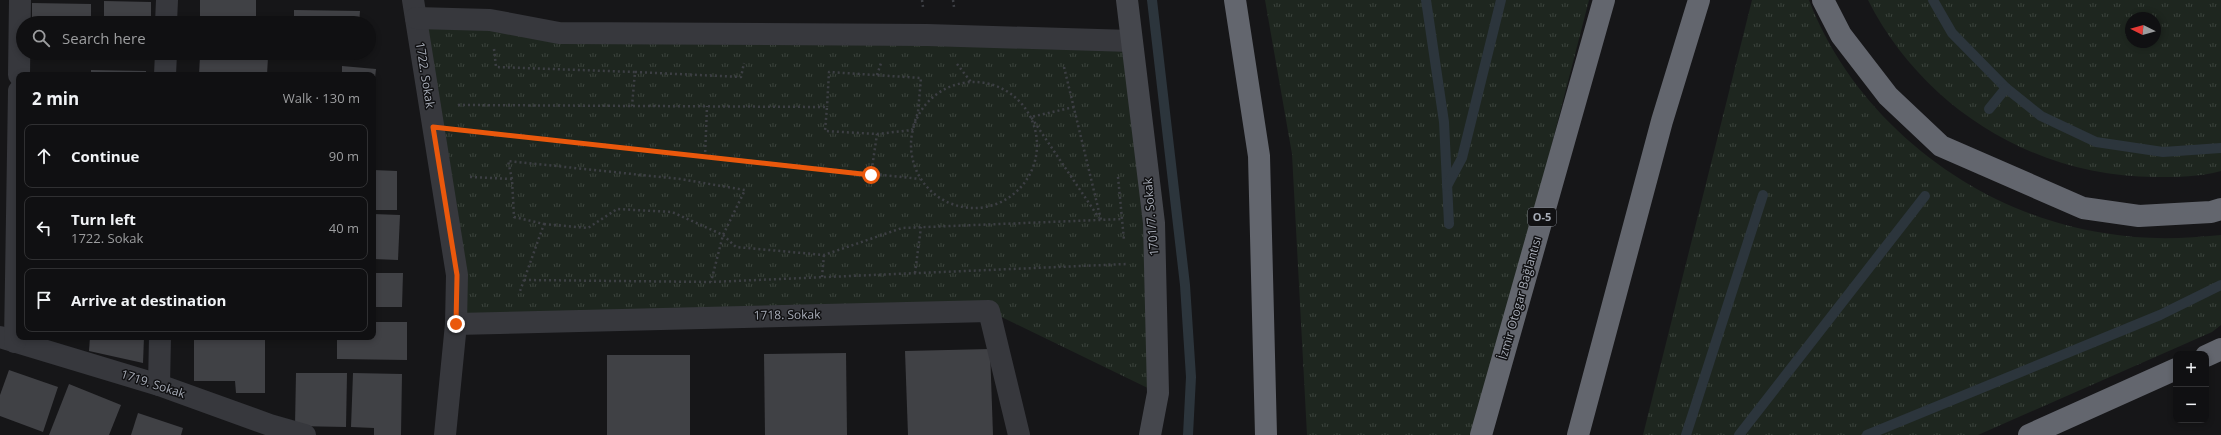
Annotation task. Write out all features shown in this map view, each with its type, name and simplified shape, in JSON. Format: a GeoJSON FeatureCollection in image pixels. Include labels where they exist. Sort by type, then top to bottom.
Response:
{"type":"FeatureCollection","features":[{"type":"Feature","properties":{"kind":"highway"},"geometry":{"type":"LineString","coordinates":[[1235,0],[1259,156],[1266,435]]}},
{"type":"Feature","properties":{"kind":"highway","name":"İzmir Otogar Bağlantısı"},"geometry":{"type":"LineString","coordinates":[[1481,435],[1604,0]]}},
{"type":"Feature","properties":{"kind":"highway"},"geometry":{"type":"LineString","coordinates":[[1578,435],[1662,121],[1699,0]]}},
{"type":"Feature","properties":{"kind":"highway"},"geometry":{"type":"LineString","coordinates":[[1823,0],[1841,35],[1888,96],[1941,146],[2083,208],[2139,216],[2211,212],[2221,210]]}},
{"type":"Feature","properties":{"kind":"highway"},"geometry":{"type":"LineString","coordinates":[[2209,355],[2221,349]]}},
{"type":"Feature","properties":{"kind":"highway"},"geometry":{"type":"LineString","coordinates":[[2029,435],[2173,370]]}},
{"type":"Feature","properties":{"kind":"street"},"geometry":{"type":"LineString","coordinates":[[20,0],[20,16]]}},
{"type":"Feature","properties":{"kind":"street"},"geometry":{"type":"LineString","coordinates":[[166,16],[167,0]]}},
{"type":"Feature","properties":{"kind":"street","name":"1701/7. Sokak"},"geometry":{"type":"LineString","coordinates":[[1127,0],[1154,223],[1158,392],[1150,435]]}},
{"type":"Feature","properties":{"kind":"street"},"geometry":{"type":"LineString","coordinates":[[414,9],[490,20],[559,33],[927,35],[1131,41]]}},
{"type":"Feature","properties":{"kind":"street","name":"1722. Sokak"},"geometry":{"type":"LineString","coordinates":[[414,9],[457,275],[456,324],[445,435]]}},
{"type":"Feature","properties":{"kind":"street"},"geometry":{"type":"LineString","coordinates":[[19,60],[19,72]]}},
{"type":"Feature","properties":{"kind":"street"},"geometry":{"type":"LineString","coordinates":[[165,72],[166,60]]}},
{"type":"Feature","properties":{"kind":"street"},"geometry":{"type":"LineString","coordinates":[[8,340],[16,159]]}},
{"type":"Feature","properties":{"kind":"street","name":"1718. Sokak"},"geometry":{"type":"LineString","coordinates":[[456,324],[989,311],[1019,435]]}},
{"type":"Feature","properties":{"kind":"street","name":"1719. Sokak"},"geometry":{"type":"LineString","coordinates":[[8,340],[159,385],[270,425],[305,435]]}},
{"type":"Feature","properties":{"kind":"street"},"geometry":{"type":"LineString","coordinates":[[159,385],[160,340]]}},
{"type":"Feature","properties":{"kind":"path"},"geometry":{"type":"LineString","coordinates":[[490,20],[496,67],[635,72],[632,106]]}},
{"type":"Feature","properties":{"kind":"path"},"geometry":{"type":"LineString","coordinates":[[957,63],[971,82]]}},
{"type":"Feature","properties":{"kind":"path"},"geometry":{"type":"LineString","coordinates":[[1064,66],[1101,220]]}},
{"type":"Feature","properties":{"kind":"path"},"geometry":{"type":"LineString","coordinates":[[912,130],[876,134],[825,131],[829,72],[921,78],[918,112],[912,130],[911,156],[920,179],[934,195],[953,206],[974,209],[995,206],[1014,195],[1028,179],[1036,159],[1037,138],[1031,117]]}},
{"type":"Feature","properties":{"kind":"path"},"geometry":{"type":"LineString","coordinates":[[912,130],[920,112],[934,96],[952,86],[971,82],[989,84],[1006,90],[1020,102],[1031,117],[1101,220]]}},
{"type":"Feature","properties":{"kind":"path"},"geometry":{"type":"LineString","coordinates":[[430,105],[827,106]]}},
{"type":"Feature","properties":{"kind":"path"},"geometry":{"type":"LineString","coordinates":[[705,157],[707,106]]}},
{"type":"Feature","properties":{"kind":"path"},"geometry":{"type":"LineString","coordinates":[[1031,117],[1074,107]]}},
{"type":"Feature","properties":{"kind":"path"},"geometry":{"type":"LineString","coordinates":[[433,127],[871,175],[920,179]]}},
{"type":"Feature","properties":{"kind":"path"},"geometry":{"type":"LineString","coordinates":[[871,175],[876,134]]}},
{"type":"Feature","properties":{"kind":"path"},"geometry":{"type":"LineString","coordinates":[[711,282],[723,235],[745,190],[680,179],[508,161],[512,179],[514,217],[544,224],[588,228],[617,209],[672,212],[723,235],[736,247],[824,255],[902,228],[1122,219],[1154,223]]}},
{"type":"Feature","properties":{"kind":"path"},"geometry":{"type":"LineString","coordinates":[[1118,173],[1125,242]]}},
{"type":"Feature","properties":{"kind":"path"},"geometry":{"type":"LineString","coordinates":[[441,176],[512,179]]}},
{"type":"Feature","properties":{"kind":"path"},"geometry":{"type":"LineString","coordinates":[[508,322],[544,224]]}},
{"type":"Feature","properties":{"kind":"path"},"geometry":{"type":"LineString","coordinates":[[915,273],[922,227]]}},
{"type":"Feature","properties":{"kind":"path"},"geometry":{"type":"LineString","coordinates":[[822,277],[824,255]]}},
{"type":"Feature","properties":{"kind":"path"},"geometry":{"type":"LineString","coordinates":[[524,280],[711,282],[1128,264],[1127,257]]}},
{"type":"Feature","properties":{"kind":"green space"},"geometry":{"type":"Polygon","coordinates":[[[1265,0],[1589,0],[1477,435],[1307,435],[1292,154],[1265,0]]]}},
{"type":"Feature","properties":{"kind":"green space"},"geometry":{"type":"Polygon","coordinates":[[[1752,0],[1809,0],[1830,44],[1856,85],[1889,122],[1926,155],[1967,183],[2010,206],[2056,222],[2104,233],[2133,237],[2162,238],[2221,235],[2221,325],[2212,332],[1978,435],[1643,435],[1752,0]]]}},
{"type":"Feature","properties":{"kind":"green space"},"geometry":{"type":"Polygon","coordinates":[[[1868,0],[2221,0],[2221,171],[2197,176],[2155,177],[2110,174],[2067,164],[2025,149],[1986,129],[1951,103],[1919,73],[1891,38],[1868,0]]]}},
{"type":"Feature","properties":{"kind":"green space"},"geometry":{"type":"Polygon","coordinates":[[[416,18],[1131,41],[1158,393],[989,311],[456,324],[416,18]]]}},
{"type":"Feature","properties":{"kind":"building"},"geometry":{"type":"Polygon","coordinates":[[[200,0],[256,0],[256,16],[200,16],[200,0]]]}},
{"type":"Feature","properties":{"kind":"building"},"geometry":{"type":"Polygon","coordinates":[[[104,1],[151,2],[151,16],[104,16],[104,1]]]}},
{"type":"Feature","properties":{"kind":"building"},"geometry":{"type":"Polygon","coordinates":[[[32,3],[91,4],[91,16],[32,16],[32,3]]]}},
{"type":"Feature","properties":{"kind":"building"},"geometry":{"type":"Polygon","coordinates":[[[294,10],[360,11],[360,16],[294,16],[294,10]]]}},
{"type":"Feature","properties":{"kind":"building"},"geometry":{"type":"Polygon","coordinates":[[[200,60],[268,60],[267,72],[199,72],[200,60]]]}},
{"type":"Feature","properties":{"kind":"building"},"geometry":{"type":"Polygon","coordinates":[[[342,66],[376,69],[376,72],[342,72],[342,66]]]}},
{"type":"Feature","properties":{"kind":"building"},"geometry":{"type":"Polygon","coordinates":[[[91,70],[146,71],[146,72],[91,72],[91,70]]]}},
{"type":"Feature","properties":{"kind":"building"},"geometry":{"type":"Polygon","coordinates":[[[376,170],[397,171],[397,210],[376,210],[376,170]]]}},
{"type":"Feature","properties":{"kind":"building"},"geometry":{"type":"Polygon","coordinates":[[[376,214],[400,215],[398,260],[376,259],[376,214]]]}},
{"type":"Feature","properties":{"kind":"building"},"geometry":{"type":"Polygon","coordinates":[[[376,273],[403,273],[402,307],[376,307],[376,273]]]}},
{"type":"Feature","properties":{"kind":"building"},"geometry":{"type":"Polygon","coordinates":[[[376,322],[407,322],[407,360],[337,359],[337,340],[376,340],[376,322]]]}},
{"type":"Feature","properties":{"kind":"building"},"geometry":{"type":"Polygon","coordinates":[[[90,340],[144,340],[143,363],[89,351],[90,340]]]}},
{"type":"Feature","properties":{"kind":"building"},"geometry":{"type":"Polygon","coordinates":[[[194,340],[265,340],[265,393],[236,393],[235,381],[194,381],[194,340]]]}},
{"type":"Feature","properties":{"kind":"building"},"geometry":{"type":"Polygon","coordinates":[[[990,349],[993,435],[908,435],[905,351],[990,349]]]}},
{"type":"Feature","properties":{"kind":"building"},"geometry":{"type":"Polygon","coordinates":[[[846,353],[847,435],[765,435],[764,354],[846,353]]]}},
{"type":"Feature","properties":{"kind":"building"},"geometry":{"type":"Polygon","coordinates":[[[607,355],[690,355],[690,435],[607,435],[607,355]]]}},
{"type":"Feature","properties":{"kind":"building"},"geometry":{"type":"Polygon","coordinates":[[[9,370],[58,387],[43,432],[0,416],[0,395],[9,370]]]}},
{"type":"Feature","properties":{"kind":"building"},"geometry":{"type":"Polygon","coordinates":[[[296,373],[347,373],[346,427],[295,426],[296,373]]]}},
{"type":"Feature","properties":{"kind":"building"},"geometry":{"type":"Polygon","coordinates":[[[353,373],[402,374],[401,435],[374,435],[374,428],[351,427],[353,373]]]}},
{"type":"Feature","properties":{"kind":"building"},"geometry":{"type":"Polygon","coordinates":[[[69,384],[121,405],[109,435],[49,435],[69,384]]]}},
{"type":"Feature","properties":{"kind":"building"},"geometry":{"type":"Polygon","coordinates":[[[138,413],[183,428],[181,435],[131,435],[138,413]]]}},
{"type":"Feature","properties":{"kind":"waterway"},"geometry":{"type":"LineString","coordinates":[[1152,0],[1185,285],[1191,377],[1188,435]]}},
{"type":"Feature","properties":{"kind":"waterway"},"geometry":{"type":"LineString","coordinates":[[1426,0],[1444,122],[1449,224]]}},
{"type":"Feature","properties":{"kind":"waterway"},"geometry":{"type":"LineString","coordinates":[[1447,186],[1462,158],[1501,0]]}},
{"type":"Feature","properties":{"kind":"waterway"},"geometry":{"type":"LineString","coordinates":[[1933,0],[1952,33],[2006,88],[2041,116],[2096,142],[2163,152],[2221,148]]}},
{"type":"Feature","properties":{"kind":"waterway"},"geometry":{"type":"LineString","coordinates":[[1989,109],[2006,88]]}},
{"type":"Feature","properties":{"kind":"waterway"},"geometry":{"type":"LineString","coordinates":[[1686,435],[1763,195]]}},
{"type":"Feature","properties":{"kind":"waterway"},"geometry":{"type":"LineString","coordinates":[[1739,435],[1925,196]]}},
{"type":"Feature","properties":{"kind":"waterway"},"geometry":{"type":"LineString","coordinates":[[1867,435],[2160,315],[2221,285]]}},
{"type":"Feature","properties":{"kind":"route"},"geometry":{"type":"LineString","coordinates":[[456,324],[457,275],[433,127],[871,175]]}}]}
